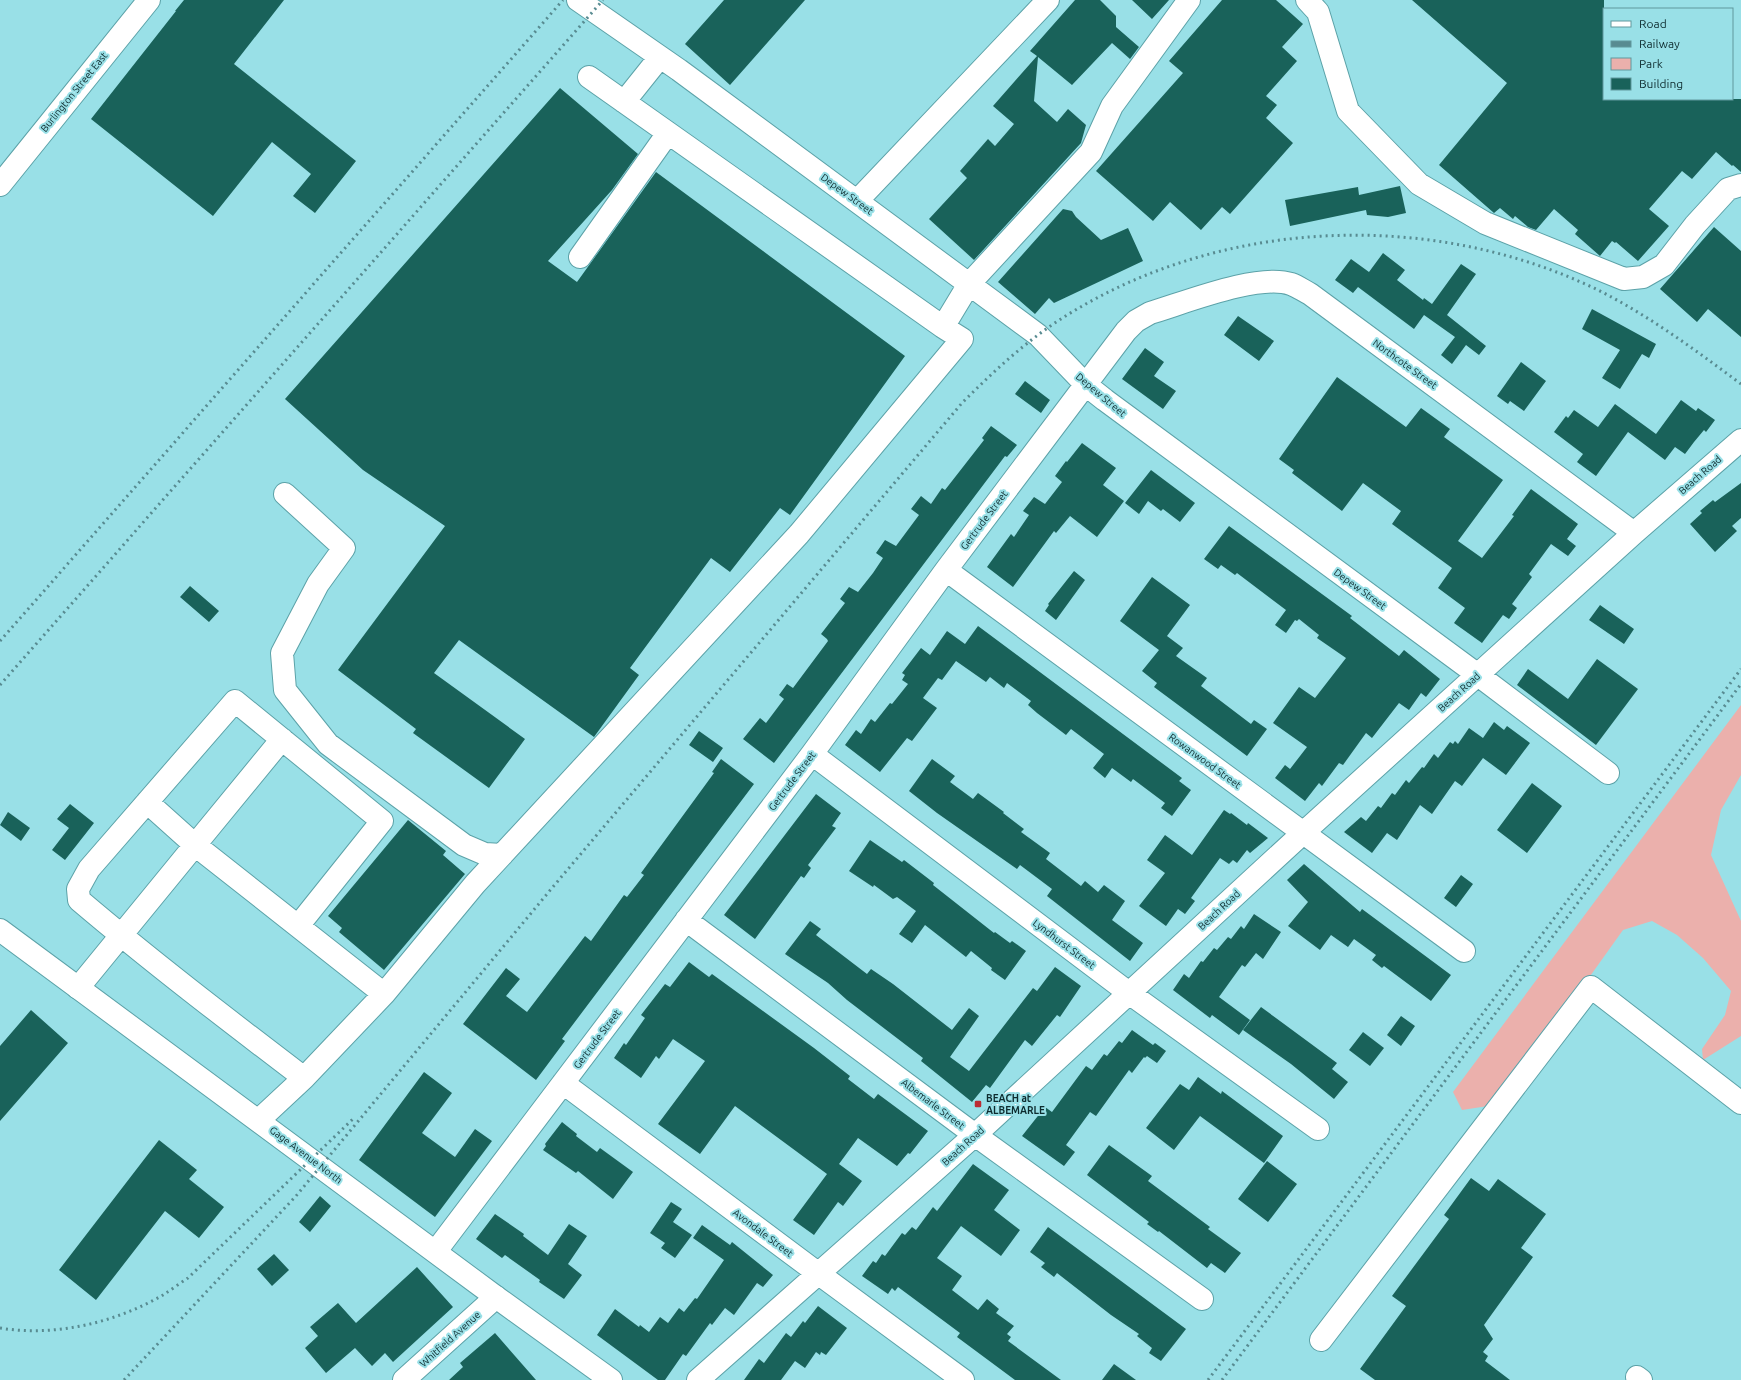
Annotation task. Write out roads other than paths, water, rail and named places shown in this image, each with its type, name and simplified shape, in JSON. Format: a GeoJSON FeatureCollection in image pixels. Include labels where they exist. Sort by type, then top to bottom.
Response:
{"type":"FeatureCollection","features":[{"type":"Feature","properties":{"kind":"street","name":"Burlington Street East"},"geometry":{"type":"LineString","coordinates":[[0,185],[149,0]]}},
{"type":"Feature","properties":{"kind":"street","name":"Depew Street"},"geometry":{"type":"LineString","coordinates":[[578,0],[660,57],[1038,335],[1086,385],[1608,773]]}},
{"type":"Feature","properties":{"kind":"street"},"geometry":{"type":"LineString","coordinates":[[857,201],[1048,0]]}},
{"type":"Feature","properties":{"kind":"street"},"geometry":{"type":"LineString","coordinates":[[943,327],[969,284],[1091,152],[1112,106],[1189,0]]}},
{"type":"Feature","properties":{"kind":"street"},"geometry":{"type":"LineString","coordinates":[[1307,0],[1318,12],[1348,111],[1419,184],[1485,223],[1624,280],[1643,277],[1664,266],[1695,225],[1728,189],[1741,185]]}},
{"type":"Feature","properties":{"kind":"street"},"geometry":{"type":"LineString","coordinates":[[624,102],[660,57]]}},
{"type":"Feature","properties":{"kind":"street"},"geometry":{"type":"LineString","coordinates":[[259,1120],[304,1078],[384,994],[475,884],[804,528],[962,339],[589,77]]}},
{"type":"Feature","properties":{"kind":"street"},"geometry":{"type":"LineString","coordinates":[[580,257],[668,133]]}},
{"type":"Feature","properties":{"kind":"street","name":"Northcote Street"},"geometry":{"type":"LineString","coordinates":[[1150,313],[1248,284],[1268,281],[1291,284],[1310,294],[1634,533]]}},
{"type":"Feature","properties":{"kind":"street","name":"Gertrude Street"},"geometry":{"type":"LineString","coordinates":[[436,1251],[812,754],[946,570],[1126,331],[1136,321],[1150,313]]}},
{"type":"Feature","properties":{"kind":"street","name":"Beach Road"},"geometry":{"type":"LineString","coordinates":[[698,1380],[975,1135],[1303,833],[1634,533],[1741,440]]}},
{"type":"Feature","properties":{"kind":"street"},"geometry":{"type":"LineString","coordinates":[[285,494],[344,548],[318,584],[282,653],[285,690],[328,744],[464,845],[485,854],[502,855]]}},
{"type":"Feature","properties":{"kind":"street","name":"Rowanwood Street"},"geometry":{"type":"LineString","coordinates":[[946,570],[1464,951]]}},
{"type":"Feature","properties":{"kind":"street"},"geometry":{"type":"LineString","coordinates":[[298,926],[382,821],[235,701],[89,869],[78,889],[79,900],[219,1013],[304,1078]]}},
{"type":"Feature","properties":{"kind":"street"},"geometry":{"type":"LineString","coordinates":[[78,988],[282,739]]}},
{"type":"Feature","properties":{"kind":"street","name":"Lyndhurst Street"},"geometry":{"type":"LineString","coordinates":[[812,754],[1129,993],[1318,1129]]}},
{"type":"Feature","properties":{"kind":"street"},"geometry":{"type":"LineString","coordinates":[[147,802],[195,845],[384,994]]}},
{"type":"Feature","properties":{"kind":"street","name":"Albemarle Street"},"geometry":{"type":"LineString","coordinates":[[686,920],[975,1135],[1202,1299]]}},
{"type":"Feature","properties":{"kind":"street","name":"Gage Avenue North"},"geometry":{"type":"LineString","coordinates":[[0,930],[259,1120],[496,1297],[611,1380]]}},
{"type":"Feature","properties":{"kind":"street"},"geometry":{"type":"LineString","coordinates":[[1321,1340],[1591,987],[1741,1103]]}},
{"type":"Feature","properties":{"kind":"street","name":"Avondale Street"},"geometry":{"type":"LineString","coordinates":[[564,1083],[963,1380]]}},
{"type":"Feature","properties":{"kind":"street","name":"Whitfield Avenue"},"geometry":{"type":"LineString","coordinates":[[404,1380],[496,1297]]}},
{"type":"Feature","properties":{"kind":"railway"},"geometry":{"type":"LineString","coordinates":[[0,641],[563,0]]}},
{"type":"Feature","properties":{"kind":"railway"},"geometry":{"type":"LineString","coordinates":[[0,685],[603,0]]}},
{"type":"Feature","properties":{"kind":"railway"},"geometry":{"type":"LineString","coordinates":[[124,1380],[296,1196],[552,888],[962,403],[1011,357],[1050,326],[1064,317],[1125,284],[1190,260],[1257,244],[1326,236],[1396,237],[1464,246],[1532,263],[1596,289],[1652,321],[1688,345],[1741,384]]}},
{"type":"Feature","properties":{"kind":"railway"},"geometry":{"type":"LineString","coordinates":[[1208,1380],[1741,669]]}},
{"type":"Feature","properties":{"kind":"railway"},"geometry":{"type":"LineString","coordinates":[[1222,1380],[1741,684]]}},
{"type":"Feature","properties":{"kind":"railway"},"geometry":{"type":"LineString","coordinates":[[0,1328],[42,1331],[84,1325],[125,1313],[163,1295],[188,1278],[355,1117]]}},
{"type":"Feature","properties":{"kind":"place","name":"BEACH at ALBEMARLE"},"geometry":{"type":"Point","coordinates":[978,1104]}}]}
